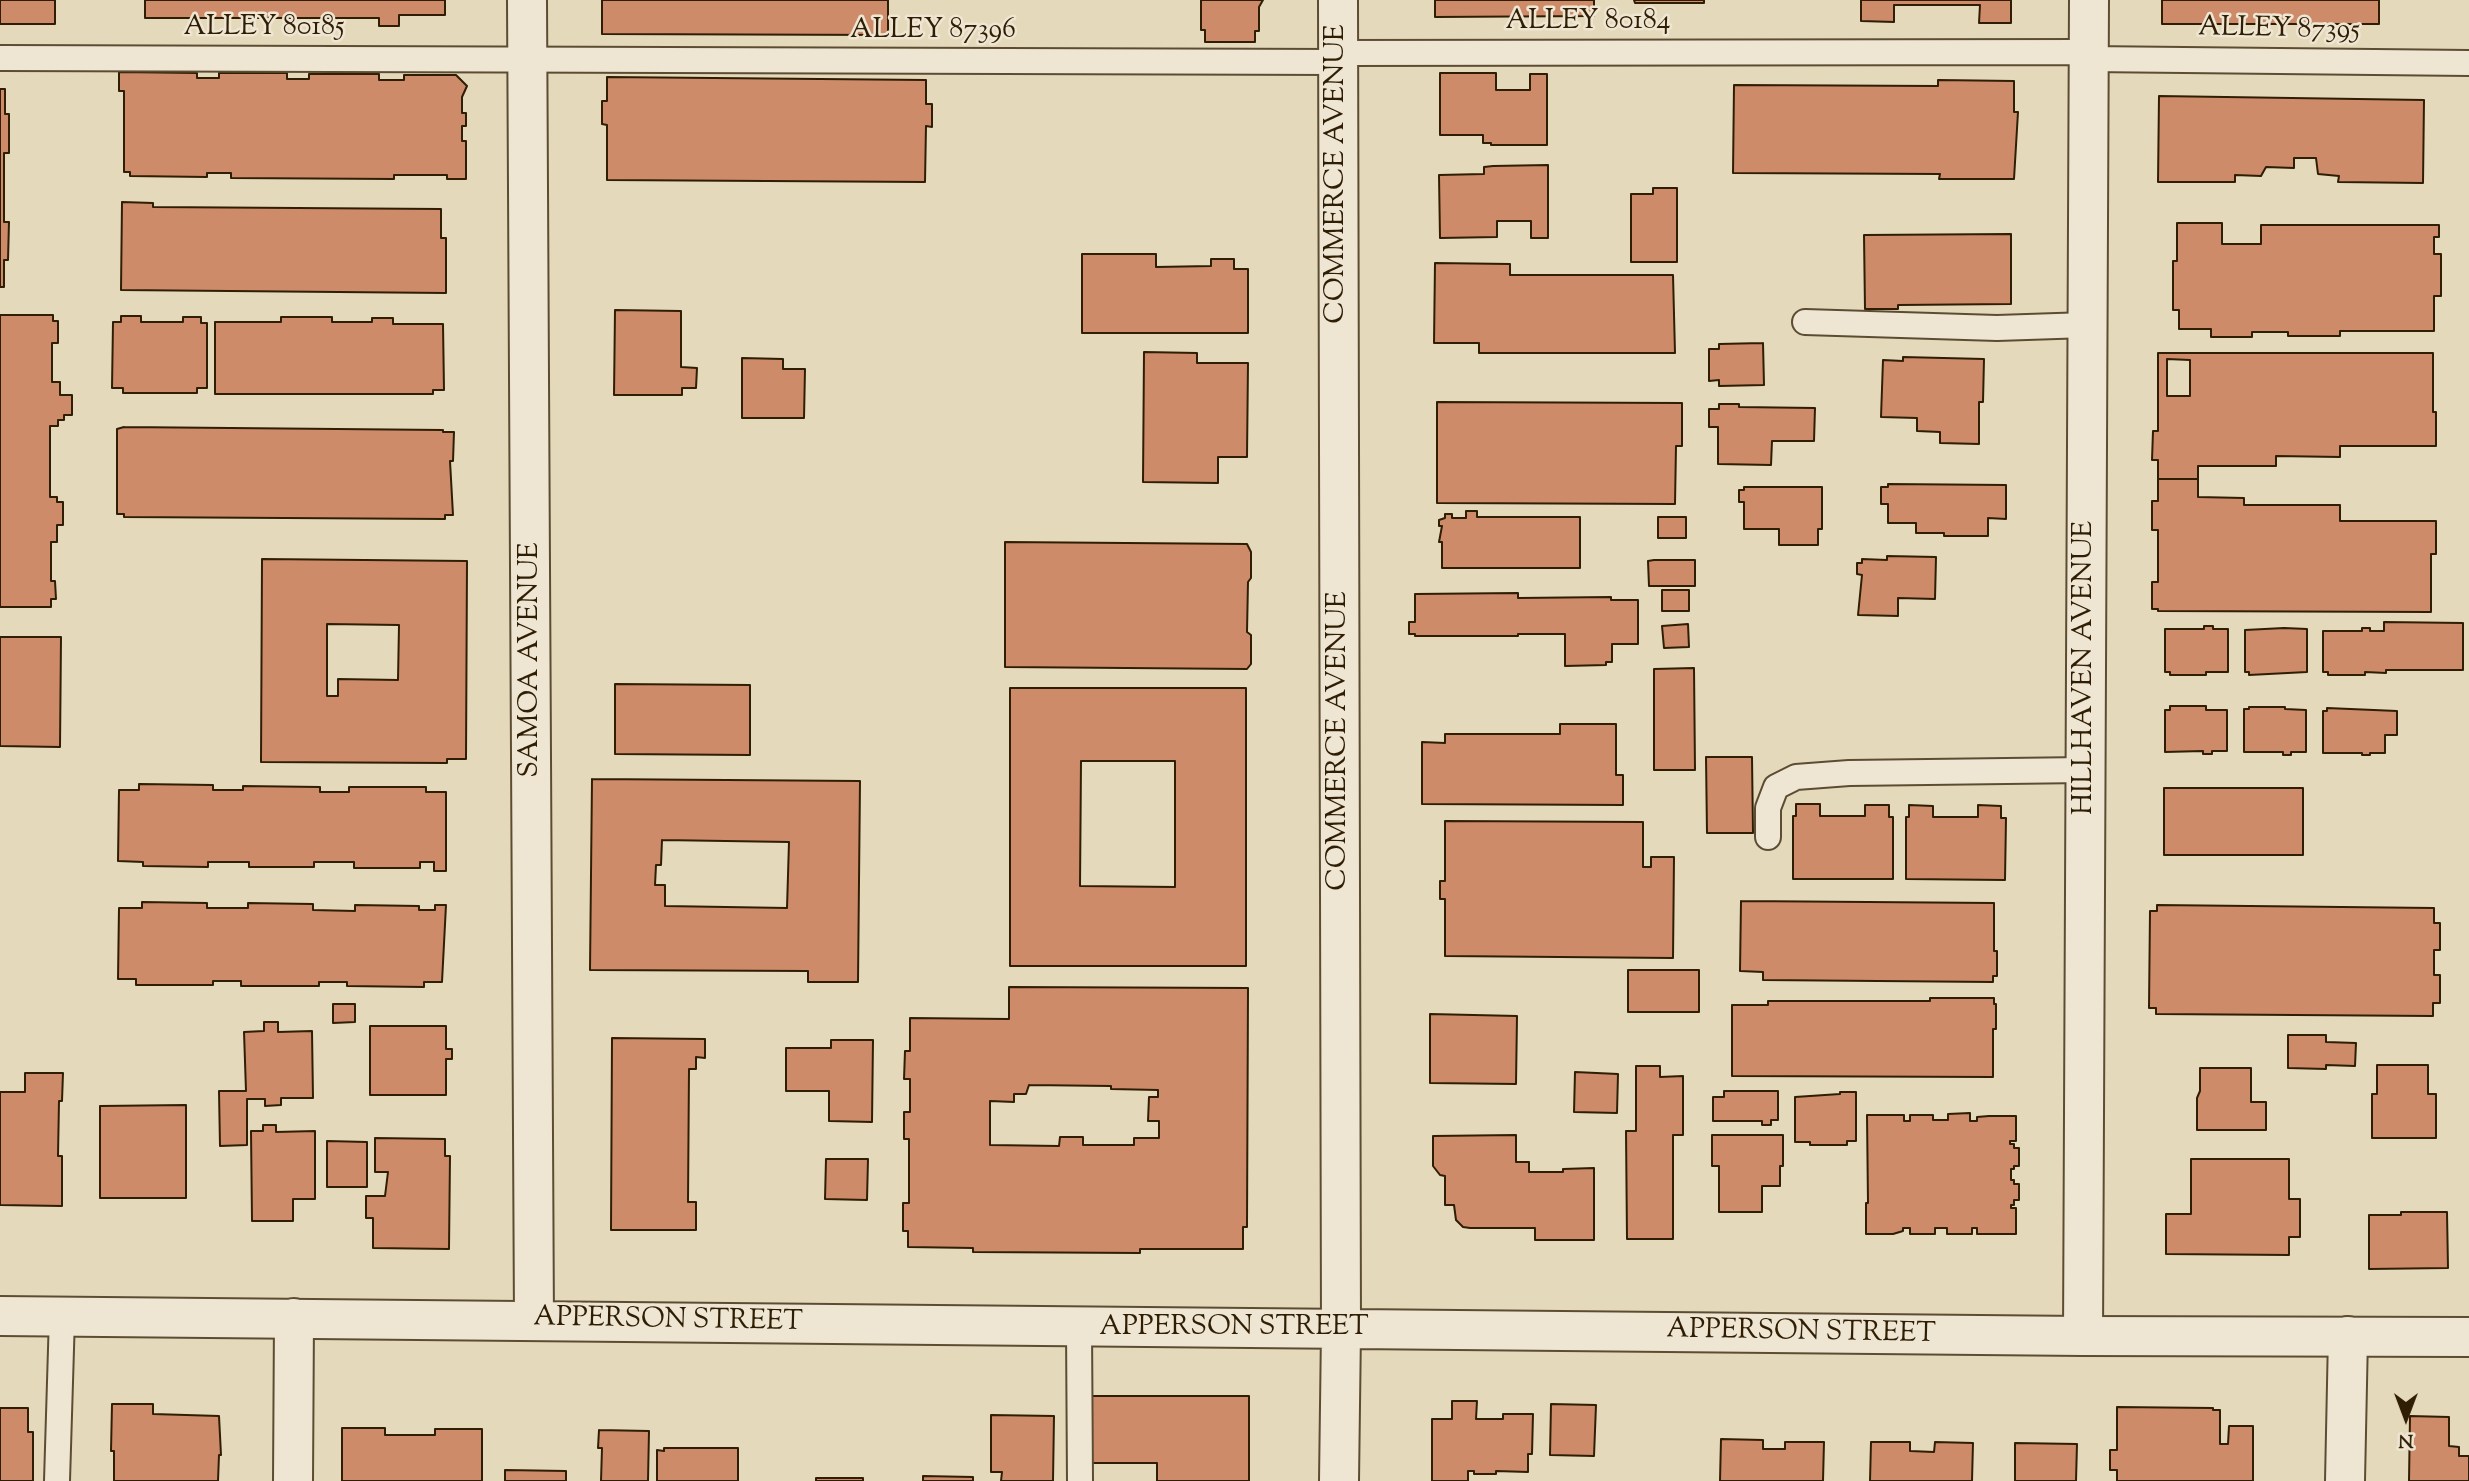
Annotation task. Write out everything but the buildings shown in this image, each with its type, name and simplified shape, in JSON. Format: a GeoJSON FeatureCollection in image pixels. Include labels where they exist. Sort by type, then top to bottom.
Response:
{"type":"FeatureCollection","features":[{"type":"Feature","properties":{"kind":"street","name":"SAMOA AVENUE"},"geometry":{"type":"LineString","coordinates":[[527,0],[534,1321]]}},
{"type":"Feature","properties":{"kind":"street","name":"COMMERCE AVENUE"},"geometry":{"type":"LineString","coordinates":[[1338,0],[1341,1330],[1339,1481]]}},
{"type":"Feature","properties":{"kind":"street","name":"HILLHAVEN AVENUE"},"geometry":{"type":"LineString","coordinates":[[2084,1336],[2089,0]]}},
{"type":"Feature","properties":{"kind":"street","name":"APPERSON STREET"},"geometry":{"type":"LineString","coordinates":[[0,1315],[1341,1330],[2469,1337]]}},
{"type":"Feature","properties":{"kind":"street"},"geometry":{"type":"LineString","coordinates":[[293,1481],[295,1318]]}},
{"type":"Feature","properties":{"kind":"street"},"geometry":{"type":"LineString","coordinates":[[2345,1481],[2348,1336]]}},
{"type":"Feature","properties":{"kind":"lane","name":"ALLEY 80184"},"geometry":{"type":"LineString","coordinates":[[1338,58],[2089,55]]}},
{"type":"Feature","properties":{"kind":"lane","name":"ALLEY 87395"},"geometry":{"type":"LineString","coordinates":[[2089,55],[2469,62]]}},
{"type":"Feature","properties":{"kind":"lane","name":"ALLEY 80185"},"geometry":{"type":"LineString","coordinates":[[0,58],[527,60]]}},
{"type":"Feature","properties":{"kind":"lane","name":"ALLEY 87396"},"geometry":{"type":"LineString","coordinates":[[527,60],[1338,58]]}},
{"type":"Feature","properties":{"kind":"lane"},"geometry":{"type":"LineString","coordinates":[[1805,321],[1997,328],[2087,325]]}},
{"type":"Feature","properties":{"kind":"lane"},"geometry":{"type":"LineString","coordinates":[[1768,837],[1768,808],[1776,787],[1796,777],[1849,773],[2085,770]]}},
{"type":"Feature","properties":{"kind":"lane"},"geometry":{"type":"LineString","coordinates":[[57,1481],[62,1316]]}},
{"type":"Feature","properties":{"kind":"lane"},"geometry":{"type":"LineString","coordinates":[[1079,1327],[1080,1481]]}}]}
